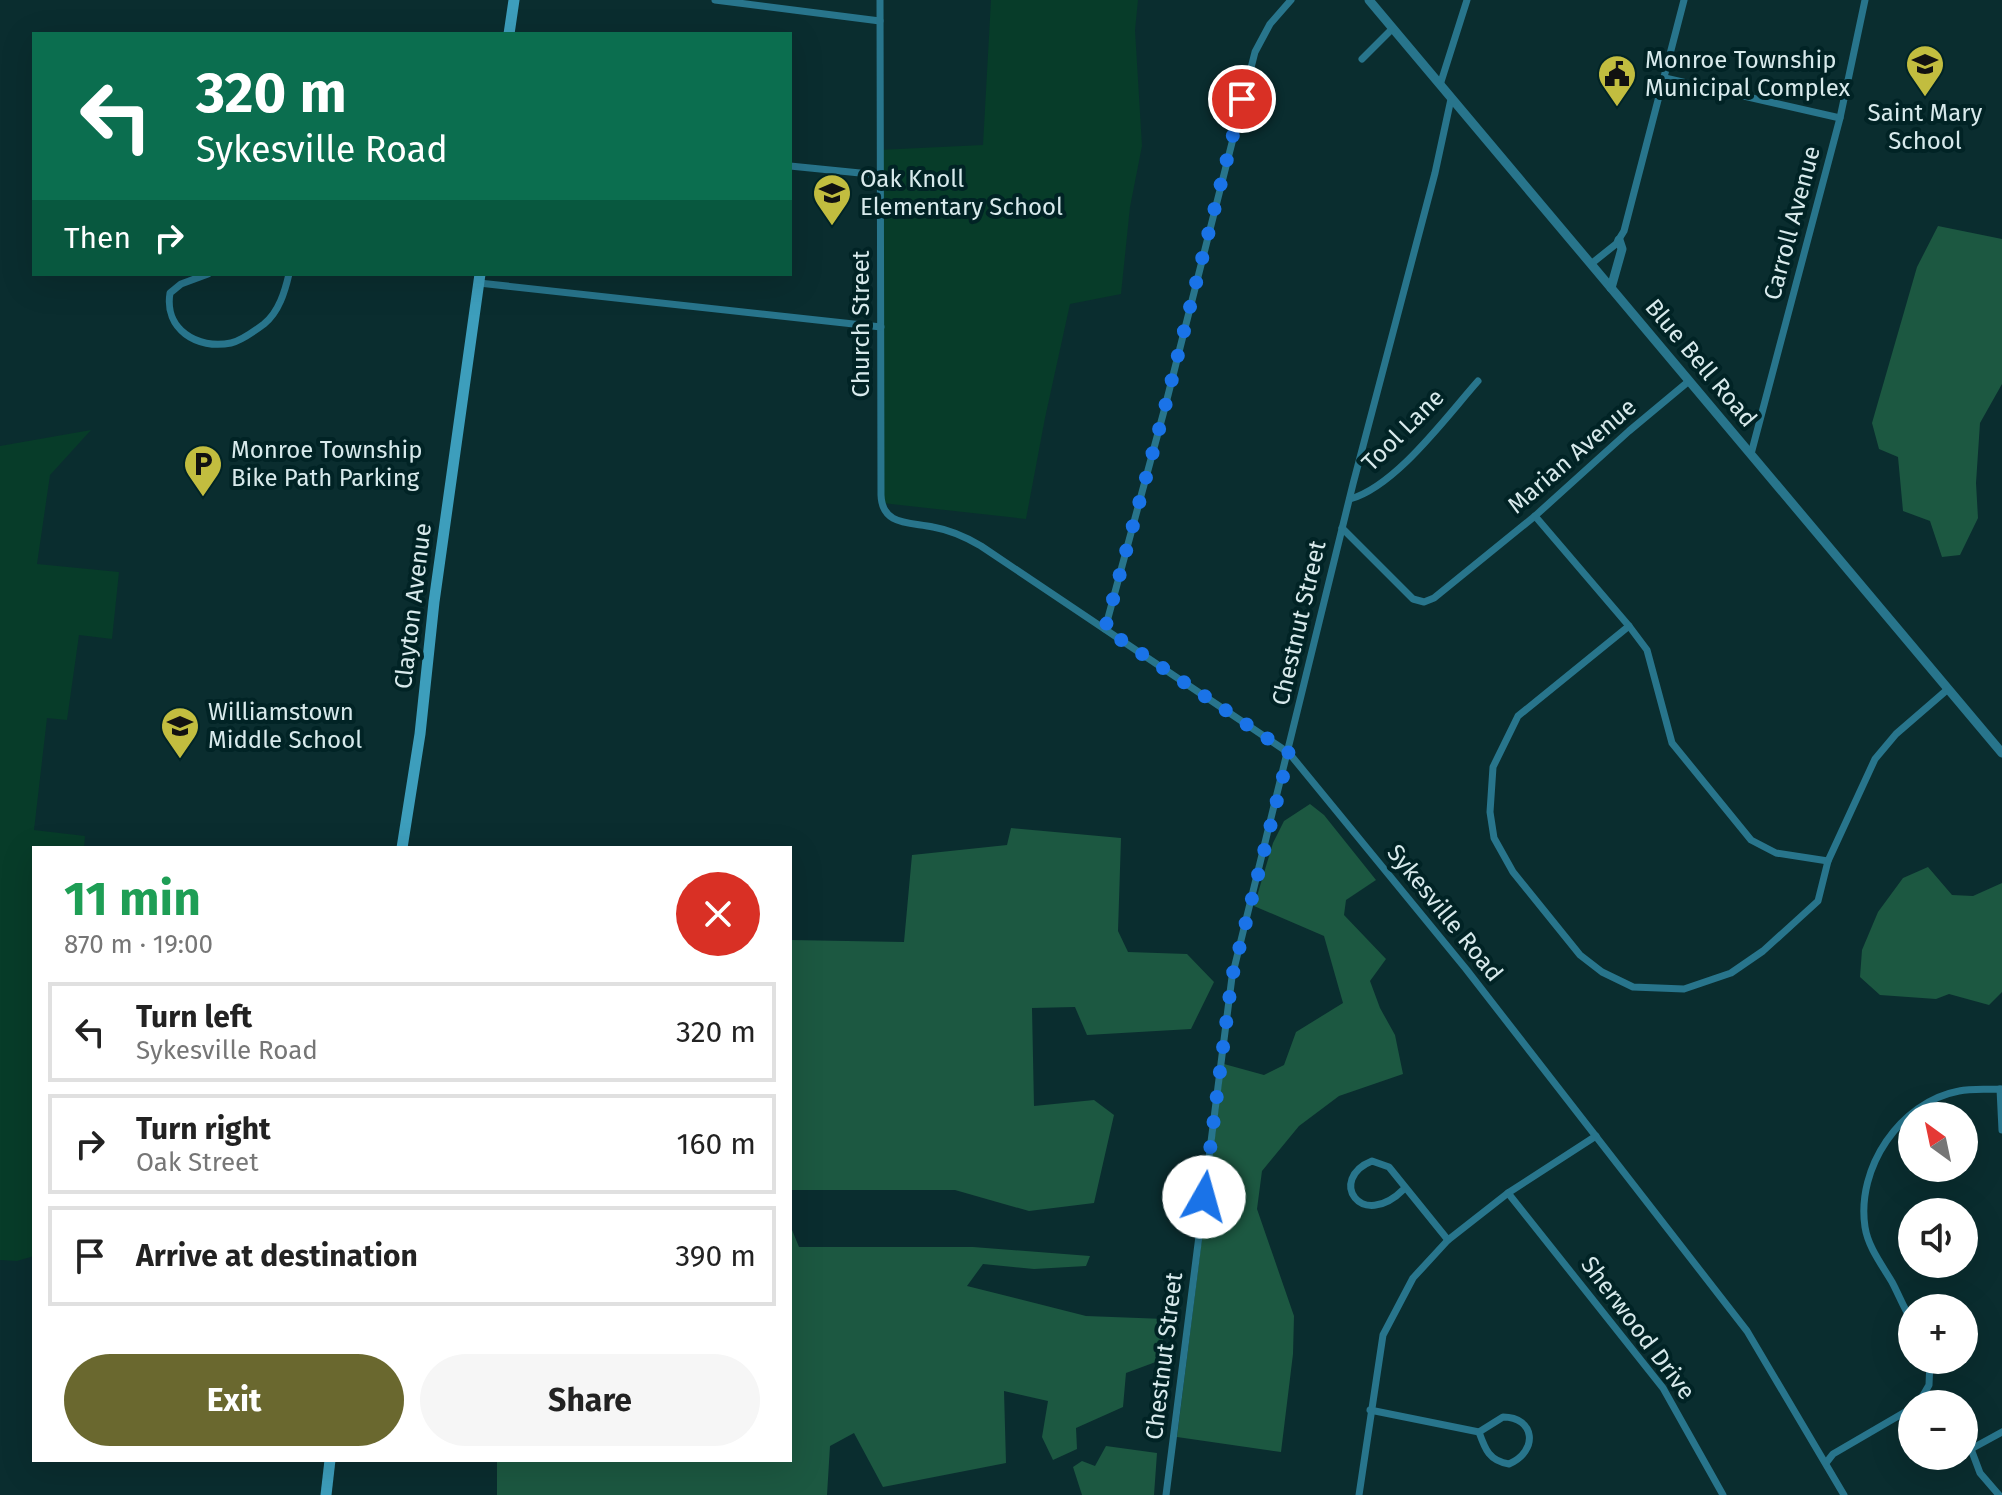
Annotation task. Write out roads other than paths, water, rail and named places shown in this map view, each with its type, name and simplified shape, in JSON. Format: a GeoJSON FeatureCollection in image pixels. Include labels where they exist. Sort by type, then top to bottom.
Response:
{"type":"FeatureCollection","features":[{"type":"Feature","properties":{"kind":"main road"},"geometry":{"type":"LineString","coordinates":[[509,32],[514,0]]}},
{"type":"Feature","properties":{"kind":"main road","name":"Clayton Avenue"},"geometry":{"type":"LineString","coordinates":[[402,846],[420,734],[434,602],[479,279]]}},
{"type":"Feature","properties":{"kind":"main road"},"geometry":{"type":"LineString","coordinates":[[326,1495],[330,1462]]}},
{"type":"Feature","properties":{"kind":"street"},"geometry":{"type":"LineString","coordinates":[[715,0],[880,21]]}},
{"type":"Feature","properties":{"kind":"street","name":"Church Street"},"geometry":{"type":"LineString","coordinates":[[880,0],[881,505]]}},
{"type":"Feature","properties":{"kind":"street"},"geometry":{"type":"LineString","coordinates":[[1105,629],[1255,52],[1270,24],[1291,0]]}},
{"type":"Feature","properties":{"kind":"street","name":"Blue Bell Road"},"geometry":{"type":"LineString","coordinates":[[1369,0],[2002,753]]}},
{"type":"Feature","properties":{"kind":"street"},"geometry":{"type":"LineString","coordinates":[[1440,85],[1467,0]]}},
{"type":"Feature","properties":{"kind":"street"},"geometry":{"type":"LineString","coordinates":[[1591,264],[1619,240],[1624,231],[1684,0]]}},
{"type":"Feature","properties":{"kind":"street","name":"Carroll Avenue"},"geometry":{"type":"LineString","coordinates":[[1751,454],[1840,118],[1865,0]]}},
{"type":"Feature","properties":{"kind":"street"},"geometry":{"type":"LineString","coordinates":[[1362,59],[1393,28]]}},
{"type":"Feature","properties":{"kind":"street"},"geometry":{"type":"LineString","coordinates":[[1665,78],[1840,118]]}},
{"type":"Feature","properties":{"kind":"street","name":"Chestnut Street"},"geometry":{"type":"LineString","coordinates":[[1166,1495],[1231,986],[1342,528],[1435,173],[1451,99]]}},
{"type":"Feature","properties":{"kind":"street"},"geometry":{"type":"LineString","coordinates":[[792,166],[880,175]]}},
{"type":"Feature","properties":{"kind":"street"},"geometry":{"type":"LineString","coordinates":[[1611,288],[1622,249],[1619,240]]}},
{"type":"Feature","properties":{"kind":"street"},"geometry":{"type":"LineString","coordinates":[[203,276],[181,284],[170,293],[168,304],[171,316],[184,336],[197,342],[231,343],[266,323],[284,296],[289,276]]}},
{"type":"Feature","properties":{"kind":"street"},"geometry":{"type":"LineString","coordinates":[[479,279],[881,327]]}},
{"type":"Feature","properties":{"kind":"street","name":"Tool Lane"},"geometry":{"type":"LineString","coordinates":[[1350,499],[1365,494],[1396,471],[1478,381]]}},
{"type":"Feature","properties":{"kind":"street","name":"Marian Avenue"},"geometry":{"type":"LineString","coordinates":[[1342,528],[1405,592],[1413,599],[1424,602],[1444,592],[1689,381]]}},
{"type":"Feature","properties":{"kind":"street","name":"Sykesville Road"},"geometry":{"type":"LineString","coordinates":[[881,505],[887,515],[897,522],[950,531],[981,546],[1289,753],[1466,969],[1747,1331],[1844,1495]]}},
{"type":"Feature","properties":{"kind":"street"},"geometry":{"type":"LineString","coordinates":[[1535,516],[1647,650],[1672,743],[1751,840],[1776,853],[1828,861]]}},
{"type":"Feature","properties":{"kind":"street"},"geometry":{"type":"LineString","coordinates":[[1629,626],[1518,716],[1493,767],[1490,812],[1494,838],[1513,872],[1580,955],[1602,972],[1633,987],[1684,989],[1731,973],[1763,951],[1818,901],[1828,861],[1875,759],[1896,734],[1948,689]]}},
{"type":"Feature","properties":{"kind":"street"},"geometry":{"type":"LineString","coordinates":[[1898,1296],[1874,1252],[1865,1228],[1867,1193],[1880,1151],[1896,1127],[1926,1103],[1959,1090],[2001,1089],[2002,1130]]}},
{"type":"Feature","properties":{"kind":"street"},"geometry":{"type":"LineString","coordinates":[[1359,1495],[1383,1335],[1413,1278],[1448,1240],[1508,1193],[1596,1136]]}},
{"type":"Feature","properties":{"kind":"street"},"geometry":{"type":"LineString","coordinates":[[1404,1189],[1389,1201],[1370,1207],[1356,1199],[1351,1189],[1351,1178],[1356,1169],[1372,1161],[1389,1167],[1448,1240]]}},
{"type":"Feature","properties":{"kind":"street","name":"Sherwood Drive"},"geometry":{"type":"LineString","coordinates":[[1508,1193],[1663,1388],[1720,1494]]}},
{"type":"Feature","properties":{"kind":"street"},"geometry":{"type":"LineString","coordinates":[[1370,1410],[1479,1432],[1495,1420],[1513,1417],[1523,1423],[1530,1443],[1526,1453],[1518,1460],[1509,1464],[1500,1463],[1485,1450],[1479,1432]]}},
{"type":"Feature","properties":{"kind":"street"},"geometry":{"type":"LineString","coordinates":[[1826,1463],[1833,1454],[1898,1416]]}},
{"type":"Feature","properties":{"kind":"street"},"geometry":{"type":"LineString","coordinates":[[1978,1445],[2002,1432]]}},
{"type":"Feature","properties":{"kind":"street"},"geometry":{"type":"LineString","coordinates":[[1978,1468],[1999,1495]]}},
{"type":"Feature","properties":{"kind":"place","name":"Saint Mary School"},"geometry":{"type":"Point","coordinates":[1925,98]}},
{"type":"Feature","properties":{"kind":"place","name":"Monroe Township Municipal Complex"},"geometry":{"type":"Point","coordinates":[1617,108]}},
{"type":"Feature","properties":{"kind":"place","name":"Oak Knoll Elementary School"},"geometry":{"type":"Point","coordinates":[832,227]}},
{"type":"Feature","properties":{"kind":"place","name":"Monroe Township Bike Path Parking"},"geometry":{"type":"Point","coordinates":[203,498]}},
{"type":"Feature","properties":{"kind":"place","name":"Williamstown Middle School"},"geometry":{"type":"Point","coordinates":[180,760]}}]}
